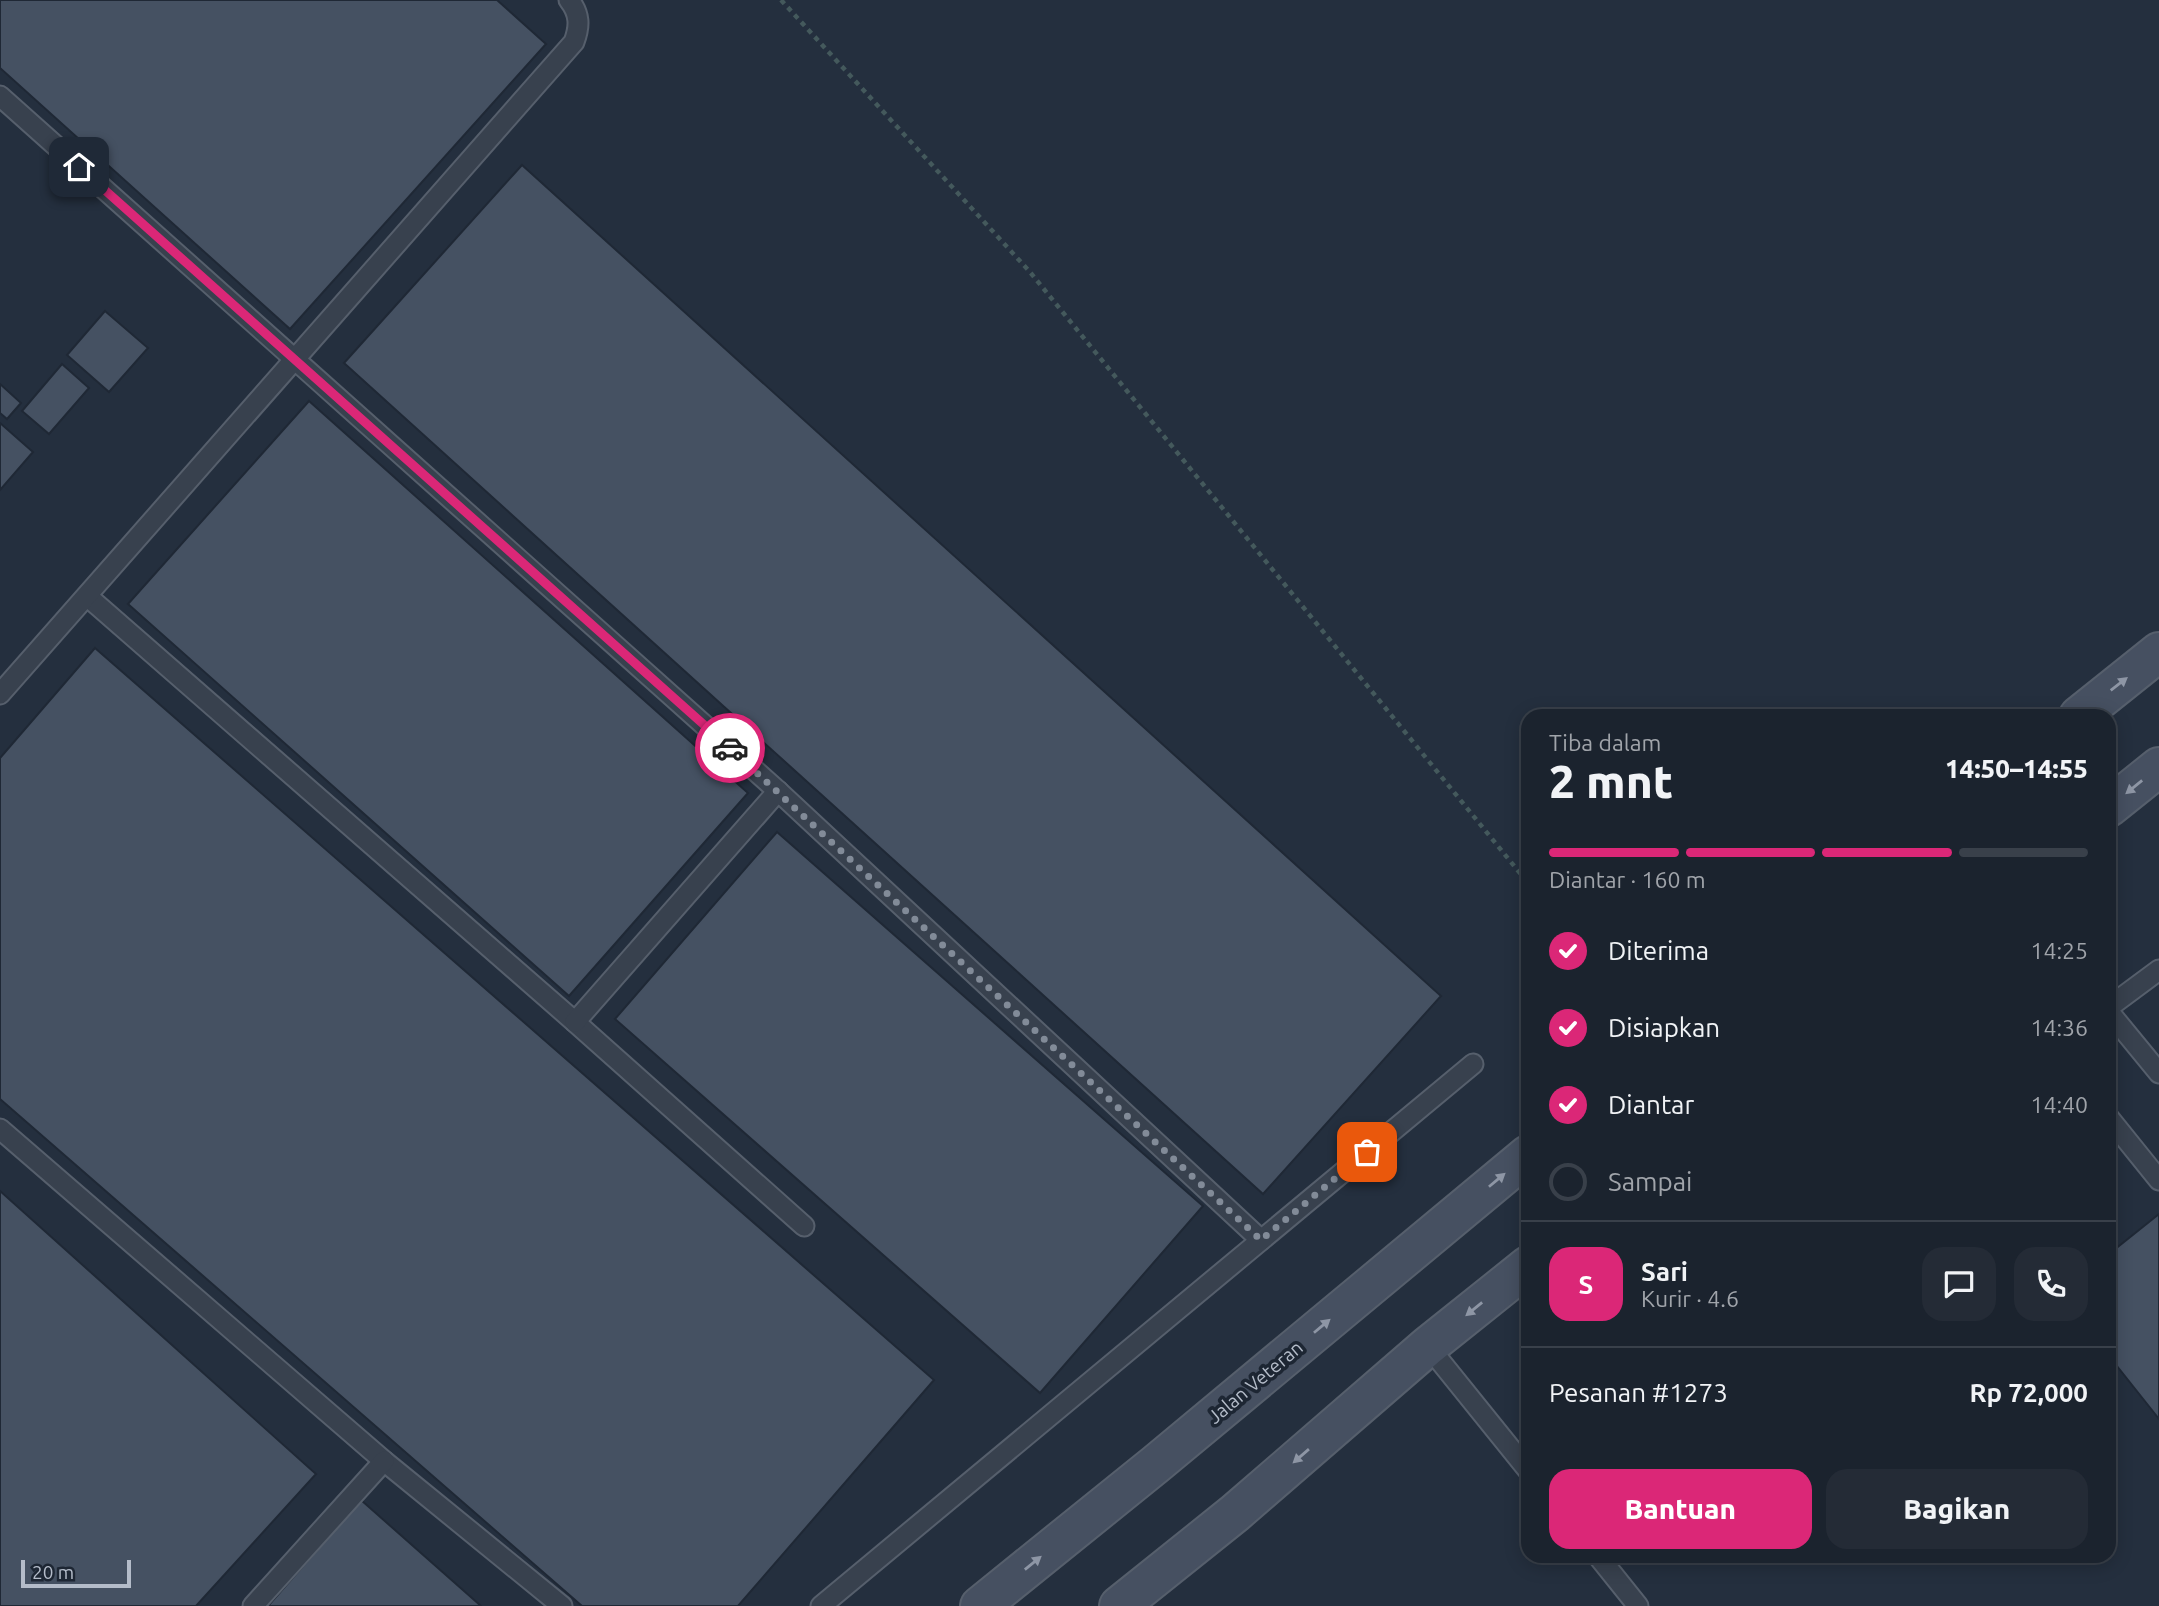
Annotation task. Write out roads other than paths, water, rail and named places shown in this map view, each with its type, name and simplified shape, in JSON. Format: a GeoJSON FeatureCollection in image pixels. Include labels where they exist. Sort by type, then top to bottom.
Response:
{"type":"FeatureCollection","features":[{"type":"Feature","properties":{"kind":"main road"},"geometry":{"type":"LineString","coordinates":[[2088,709],[2159,652]]}},
{"type":"Feature","properties":{"kind":"main road"},"geometry":{"type":"LineString","coordinates":[[2116,801],[2159,767]]}},
{"type":"Feature","properties":{"kind":"main road","name":"Jalan Veteran"},"geometry":{"type":"LineString","coordinates":[[979,1606],[1521,1161]]}},
{"type":"Feature","properties":{"kind":"main road"},"geometry":{"type":"LineString","coordinates":[[1119,1606],[1235,1513],[1428,1346],[1521,1272]]}},
{"type":"Feature","properties":{"kind":"lane"},"geometry":{"type":"LineString","coordinates":[[0,693],[575,42],[580,27],[575,9],[569,0]]}},
{"type":"Feature","properties":{"kind":"lane"},"geometry":{"type":"LineString","coordinates":[[0,96],[778,791],[1261,1240]]}},
{"type":"Feature","properties":{"kind":"lane"},"geometry":{"type":"LineString","coordinates":[[87,596],[804,1226]]}},
{"type":"Feature","properties":{"kind":"lane"},"geometry":{"type":"LineString","coordinates":[[575,1022],[778,791]]}},
{"type":"Feature","properties":{"kind":"lane"},"geometry":{"type":"LineString","coordinates":[[2116,1001],[2159,970]]}},
{"type":"Feature","properties":{"kind":"lane"},"geometry":{"type":"LineString","coordinates":[[2116,1021],[2159,1073]]}},
{"type":"Feature","properties":{"kind":"lane"},"geometry":{"type":"LineString","coordinates":[[821,1606],[1473,1063]]}},
{"type":"Feature","properties":{"kind":"lane"},"geometry":{"type":"LineString","coordinates":[[2116,1127],[2159,1180]]}},
{"type":"Feature","properties":{"kind":"lane"},"geometry":{"type":"LineString","coordinates":[[0,1129],[384,1461],[562,1606]]}},
{"type":"Feature","properties":{"kind":"lane"},"geometry":{"type":"LineString","coordinates":[[1428,1346],[1521,1461]]}},
{"type":"Feature","properties":{"kind":"lane"},"geometry":{"type":"LineString","coordinates":[[253,1606],[384,1461]]}},
{"type":"Feature","properties":{"kind":"lane"},"geometry":{"type":"LineString","coordinates":[[1604,1563],[1639,1606]]}}]}
